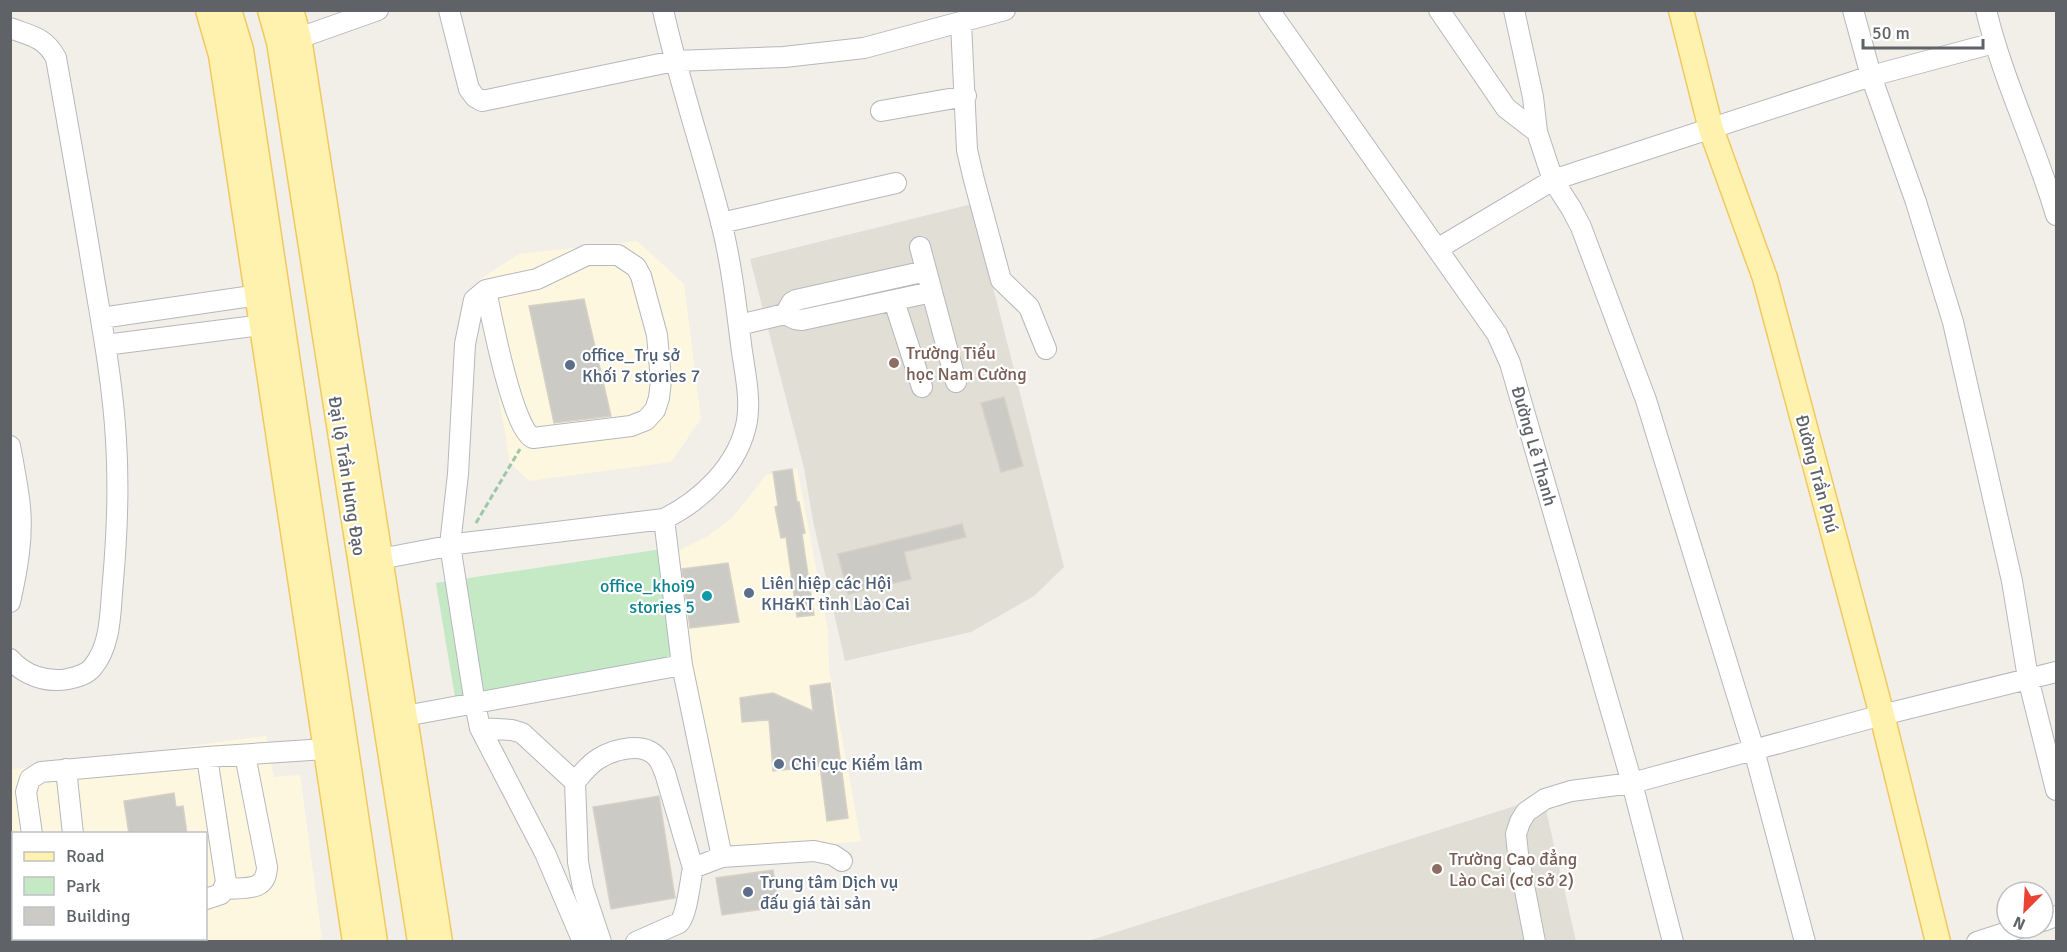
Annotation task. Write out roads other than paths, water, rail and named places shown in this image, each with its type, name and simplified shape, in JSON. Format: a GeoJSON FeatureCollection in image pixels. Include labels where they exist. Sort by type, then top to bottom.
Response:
{"type":"FeatureCollection","features":[{"type":"Feature","properties":{"kind":"main road"},"geometry":{"type":"LineString","coordinates":[[208,10],[231,53],[375,942]]}},
{"type":"Feature","properties":{"kind":"main road"},"geometry":{"type":"LineString","coordinates":[[229,10],[231,53],[262,325],[355,942]]}},
{"type":"Feature","properties":{"kind":"main road","name":"Đại lộ Trần Hưng Đạo"},"geometry":{"type":"LineString","coordinates":[[270,10],[289,40],[380,559],[440,942]]}},
{"type":"Feature","properties":{"kind":"main road","name":"Đại lộ Trần Hưng Đạo"},"geometry":{"type":"LineString","coordinates":[[291,10],[289,40],[420,942]]}},
{"type":"Feature","properties":{"kind":"main road","name":"Đường Trần Phú"},"geometry":{"type":"LineString","coordinates":[[1681,10],[1711,129],[1765,278],[1882,715],[1938,942]]}},
{"type":"Feature","properties":{"kind":"main road"},"geometry":{"type":"LineString","coordinates":[[231,53],[289,40]]}},
{"type":"Feature","properties":{"kind":"street"},"geometry":{"type":"LineString","coordinates":[[289,40],[378,10]]}},
{"type":"Feature","properties":{"kind":"street"},"geometry":{"type":"LineString","coordinates":[[449,10],[470,89],[475,97],[482,101],[674,62],[784,57],[864,48],[1005,10]]}},
{"type":"Feature","properties":{"kind":"street"},"geometry":{"type":"LineString","coordinates":[[380,559],[457,544],[664,519],[684,509],[703,494],[724,469],[742,436],[747,421],[748,403],[721,223],[674,62],[663,10]]}},
{"type":"Feature","properties":{"kind":"street","name":"Đường Lê Thanh"},"geometry":{"type":"LineString","coordinates":[[1269,10],[1497,334],[1510,363],[1632,783],[1673,942]]}},
{"type":"Feature","properties":{"kind":"street"},"geometry":{"type":"LineString","coordinates":[[1439,10],[1506,108],[1536,132]]}},
{"type":"Feature","properties":{"kind":"street"},"geometry":{"type":"LineString","coordinates":[[1514,10],[1533,97],[1536,132],[1553,180],[1581,227],[1646,400],[1754,750],[1805,942]]}},
{"type":"Feature","properties":{"kind":"street"},"geometry":{"type":"LineString","coordinates":[[1853,10],[1871,76],[1916,202],[1953,322],[2012,581],[2028,678],[2056,790]]}},
{"type":"Feature","properties":{"kind":"street"},"geometry":{"type":"LineString","coordinates":[[1986,10],[1994,43],[2047,182],[2056,215]]}},
{"type":"Feature","properties":{"kind":"street"},"geometry":{"type":"LineString","coordinates":[[961,23],[967,150],[1001,280],[1029,307],[1046,349]]}},
{"type":"Feature","properties":{"kind":"street"},"geometry":{"type":"LineString","coordinates":[[10,28],[42,40],[50,46],[56,58],[105,345],[116,439],[117,484],[109,623],[105,645],[90,670],[79,677],[61,681],[39,678],[22,670],[10,659]]}},
{"type":"Feature","properties":{"kind":"street"},"geometry":{"type":"LineString","coordinates":[[1437,249],[1553,180],[1871,76],[1994,43]]}},
{"type":"Feature","properties":{"kind":"street"},"geometry":{"type":"LineString","coordinates":[[881,111],[966,96]]}},
{"type":"Feature","properties":{"kind":"street"},"geometry":{"type":"LineString","coordinates":[[721,223],[896,183]]}},
{"type":"Feature","properties":{"kind":"street"},"geometry":{"type":"LineString","coordinates":[[920,247],[956,382]]}},
{"type":"Feature","properties":{"kind":"street"},"geometry":{"type":"LineString","coordinates":[[486,290],[505,376],[524,431],[528,436],[539,438],[631,426],[646,420],[655,410],[659,398],[661,380],[657,335],[644,286],[636,267],[618,255],[607,254],[587,255],[537,279],[486,290],[474,300],[465,344],[457,544],[475,704],[480,728],[545,854],[583,942]]}},
{"type":"Feature","properties":{"kind":"street"},"geometry":{"type":"LineString","coordinates":[[785,314],[792,302],[796,300],[927,272]]}},
{"type":"Feature","properties":{"kind":"street"},"geometry":{"type":"LineString","coordinates":[[738,325],[785,314],[802,320],[932,292]]}},
{"type":"Feature","properties":{"kind":"street"},"geometry":{"type":"LineString","coordinates":[[101,318],[258,295]]}},
{"type":"Feature","properties":{"kind":"street"},"geometry":{"type":"LineString","coordinates":[[894,301],[922,387]]}},
{"type":"Feature","properties":{"kind":"street"},"geometry":{"type":"LineString","coordinates":[[105,345],[262,325]]}},
{"type":"Feature","properties":{"kind":"street"},"geometry":{"type":"LineString","coordinates":[[10,446],[20,508],[21,534],[10,602]]}},
{"type":"Feature","properties":{"kind":"street"},"geometry":{"type":"LineString","coordinates":[[664,519],[682,665],[722,857]]}},
{"type":"Feature","properties":{"kind":"street"},"geometry":{"type":"LineString","coordinates":[[405,716],[682,665]]}},
{"type":"Feature","properties":{"kind":"street"},"geometry":{"type":"LineString","coordinates":[[1535,942],[1516,834],[1526,812],[1545,798],[1571,791],[1632,783],[1882,715],[2056,672]]}},
{"type":"Feature","properties":{"kind":"street"},"geometry":{"type":"LineString","coordinates":[[480,728],[522,733],[575,783]]}},
{"type":"Feature","properties":{"kind":"street"},"geometry":{"type":"LineString","coordinates":[[602,942],[583,888],[578,862],[575,783],[585,770],[599,759],[628,749],[640,749],[652,753],[659,760],[693,868],[683,919],[672,928],[636,942]]}},
{"type":"Feature","properties":{"kind":"street"},"geometry":{"type":"LineString","coordinates":[[32,832],[26,792],[30,779],[41,772],[207,757],[325,750]]}},
{"type":"Feature","properties":{"kind":"street"},"geometry":{"type":"LineString","coordinates":[[224,889],[259,886],[267,875],[245,755]]}},
{"type":"Feature","properties":{"kind":"street"},"geometry":{"type":"LineString","coordinates":[[207,757],[226,876],[221,894],[207,899]]}},
{"type":"Feature","properties":{"kind":"street"},"geometry":{"type":"LineString","coordinates":[[66,769],[73,832]]}},
{"type":"Feature","properties":{"kind":"street"},"geometry":{"type":"LineString","coordinates":[[693,868],[722,857],[814,851],[833,855],[842,861]]}},
{"type":"Feature","properties":{"kind":"street"},"geometry":{"type":"LineString","coordinates":[[1977,942],[1995,936]]}},
{"type":"Feature","properties":{"kind":"place","name":"Trường Tiểu học Nam Cường"},"geometry":{"type":"Point","coordinates":[894,363]}},
{"type":"Feature","properties":{"kind":"place","name":"office_Trụ sở Khối 7 stories 7"},"geometry":{"type":"Point","coordinates":[570,365]}},
{"type":"Feature","properties":{"kind":"place","name":"Liên hiệp các Hội KH&KT tỉnh Lào Cai"},"geometry":{"type":"Point","coordinates":[749,593]}},
{"type":"Feature","properties":{"kind":"place","name":"office_khoi9 stories 5"},"geometry":{"type":"Point","coordinates":[707,596]}},
{"type":"Feature","properties":{"kind":"place","name":"Chi cục Kiểm lâm"},"geometry":{"type":"Point","coordinates":[779,764]}},
{"type":"Feature","properties":{"kind":"place","name":"Trường Cao đẳng Lào Cai (cơ sở 2)"},"geometry":{"type":"Point","coordinates":[1437,869]}},
{"type":"Feature","properties":{"kind":"place","name":"Trung tâm Dịch vụ đấu giá tài sản"},"geometry":{"type":"Point","coordinates":[748,892]}}]}
